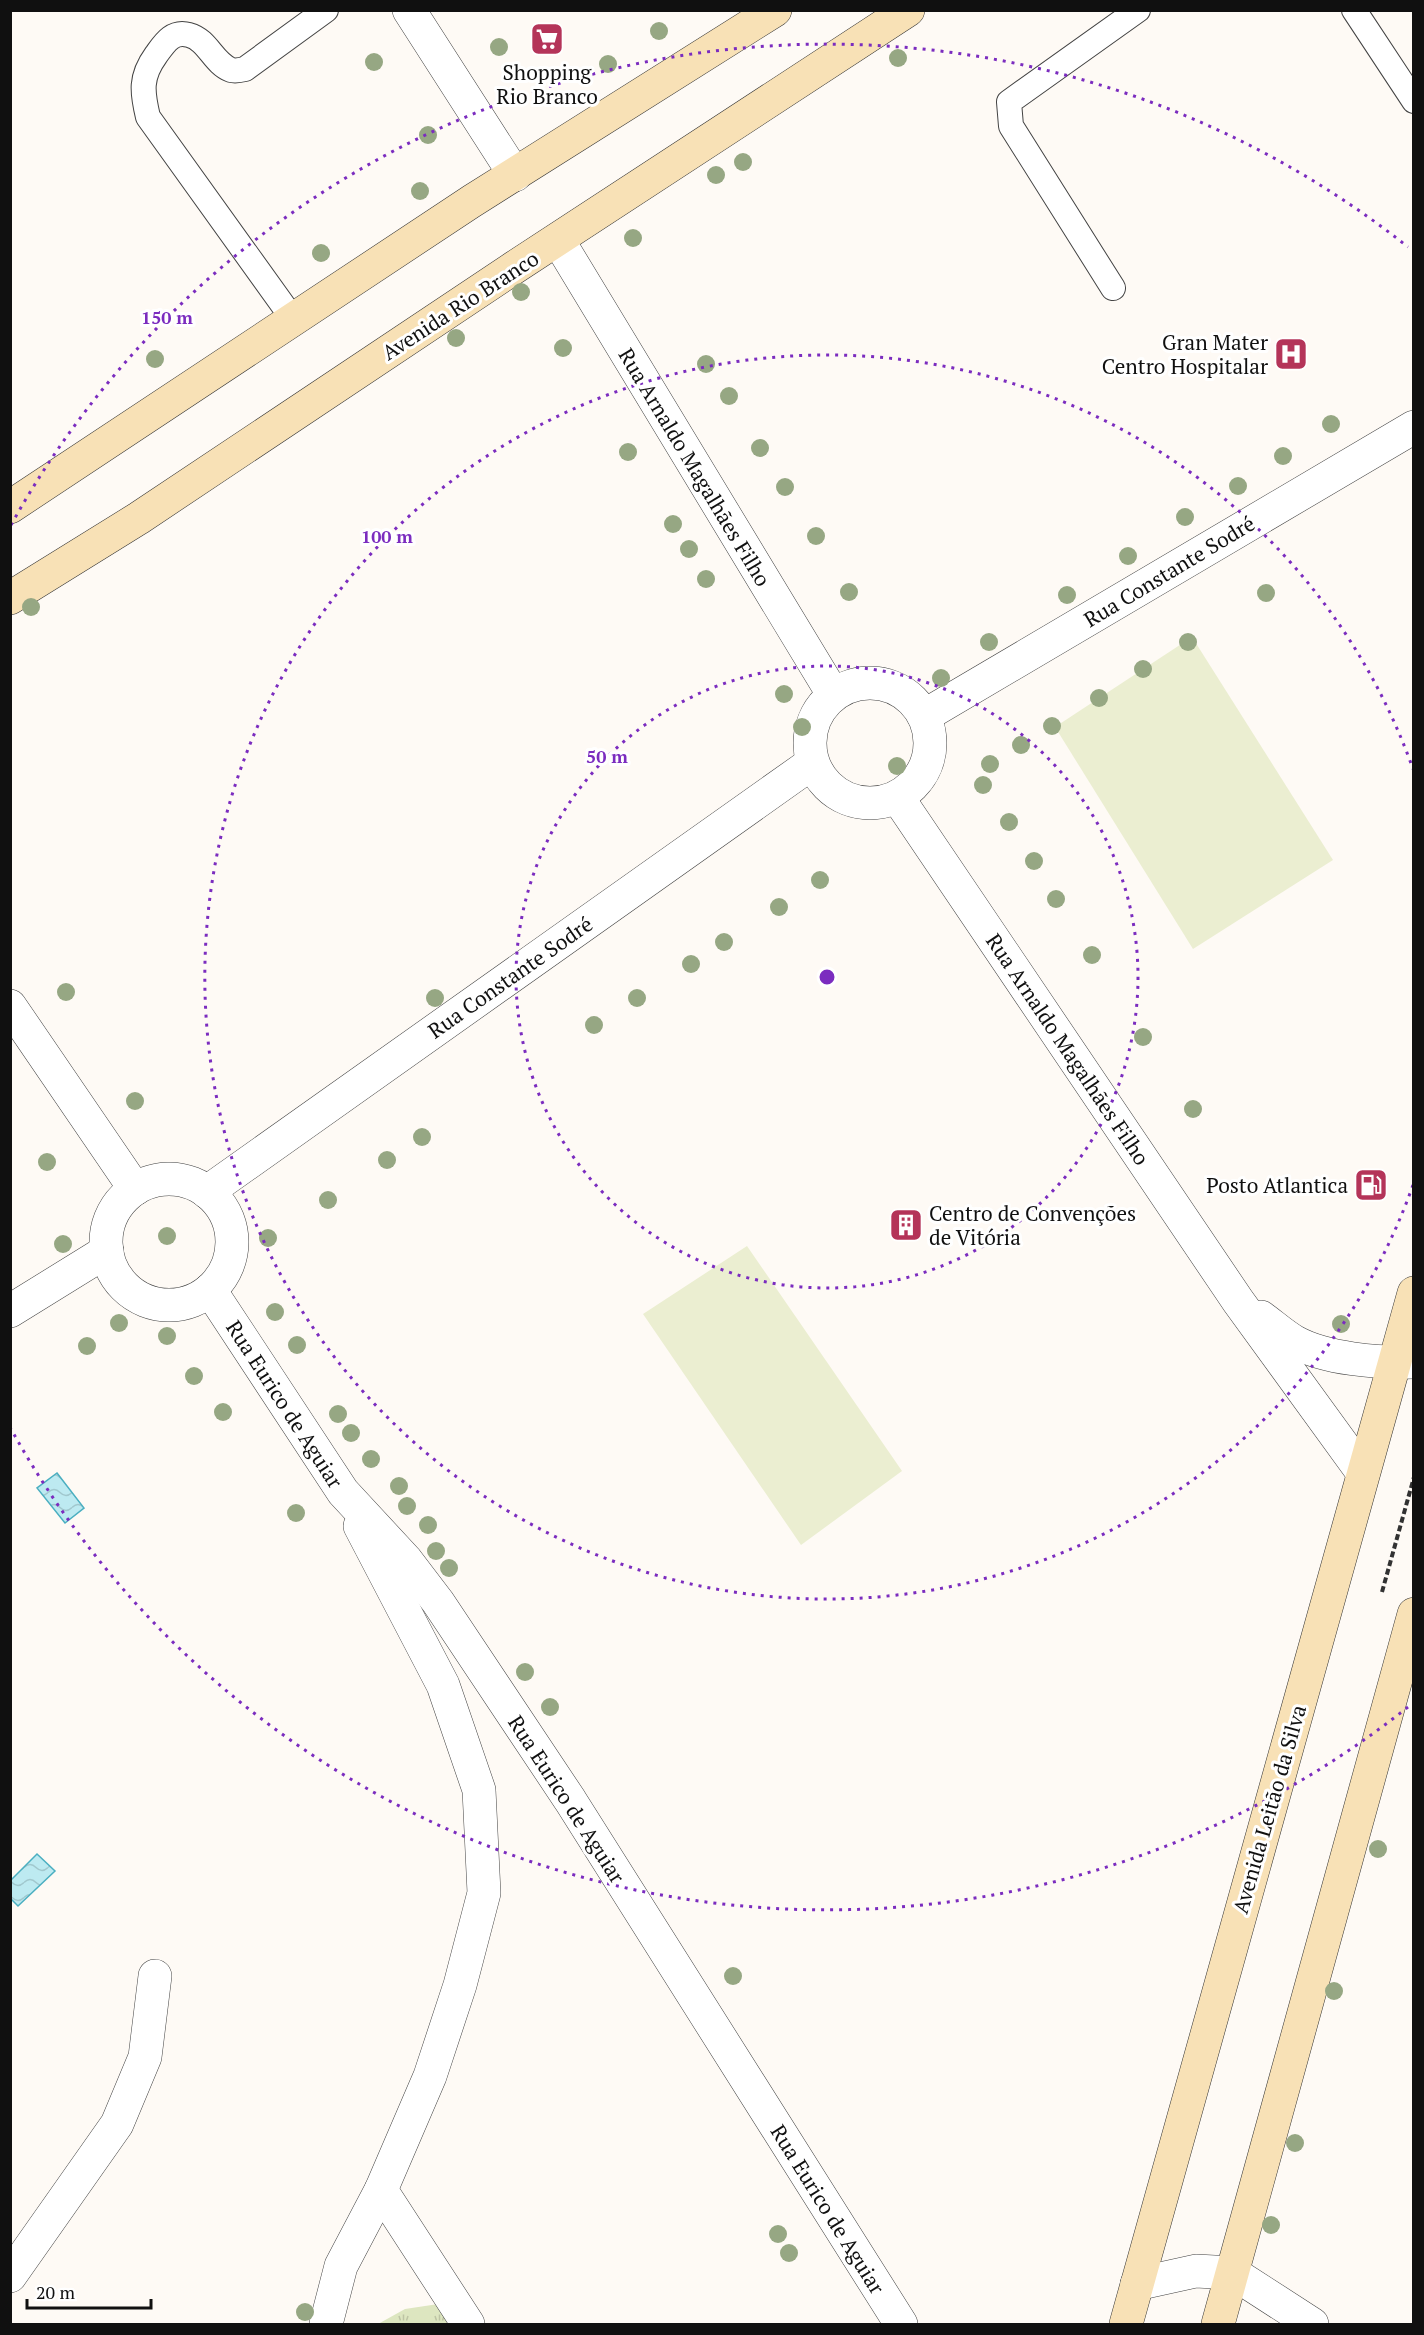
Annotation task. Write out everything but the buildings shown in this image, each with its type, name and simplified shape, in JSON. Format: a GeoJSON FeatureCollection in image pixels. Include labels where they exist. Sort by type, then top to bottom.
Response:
{"type":"FeatureCollection","features":[{"type":"Feature","properties":{"kind":"street"},"geometry":{"type":"LineString","coordinates":[[409,10],[515,175]]}},
{"type":"Feature","properties":{"kind":"street"},"geometry":{"type":"LineString","coordinates":[[10,507],[472,201],[775,10]]}},
{"type":"Feature","properties":{"kind":"street","name":"Avenida Rio Branco"},"geometry":{"type":"LineString","coordinates":[[10,598],[139,518],[908,10]]}},
{"type":"Feature","properties":{"kind":"street","name":"Rua Arnaldo Magalhães Filho"},"geometry":{"type":"LineString","coordinates":[[558,240],[833,694]]}},
{"type":"Feature","properties":{"kind":"street","name":"Rua Constante Sodré"},"geometry":{"type":"LineString","coordinates":[[924,716],[1413,427]]}},
{"type":"Feature","properties":{"kind":"street"},"geometry":{"type":"LineString","coordinates":[[873,682],[894,687],[911,699],[924,716],[930,734],[930,753],[924,771],[913,787],[898,798],[872,804],[848,800],[825,785],[812,763],[809,745],[811,725],[819,708],[833,694],[853,685],[873,682]]}},
{"type":"Feature","properties":{"kind":"street","name":"Rua Constante Sodré"},"geometry":{"type":"LineString","coordinates":[[207,1191],[812,763]]}},
{"type":"Feature","properties":{"kind":"street","name":"Rua Arnaldo Magalhães Filho"},"geometry":{"type":"LineString","coordinates":[[898,798],[1238,1301],[1364,1473]]}},
{"type":"Feature","properties":{"kind":"street"},"geometry":{"type":"LineString","coordinates":[[10,1005],[135,1189]]}},
{"type":"Feature","properties":{"kind":"street"},"geometry":{"type":"LineString","coordinates":[[171,1179],[190,1183],[207,1191],[222,1209],[231,1229],[232,1251],[225,1273],[210,1290],[187,1303],[160,1305],[135,1295],[116,1276],[107,1251],[107,1233],[111,1216],[121,1201],[135,1189],[152,1181],[171,1179]]}},
{"type":"Feature","properties":{"kind":"street"},"geometry":{"type":"LineString","coordinates":[[10,1311],[107,1251]]}},
{"type":"Feature","properties":{"kind":"street","name":"Rua Eurico de Aguiar"},"geometry":{"type":"LineString","coordinates":[[210,1290],[343,1492],[406,1560],[438,1602],[570,1800],[901,2325]]}},
{"type":"Feature","properties":{"kind":"street","name":"Avenida Leitão da Silva"},"geometry":{"type":"LineString","coordinates":[[1126,2325],[1364,1473],[1404,1363],[1413,1293]]}},
{"type":"Feature","properties":{"kind":"street","name":"Rua Arnaldo Magalhães Filho"},"geometry":{"type":"LineString","coordinates":[[1238,1301],[1295,1342],[1329,1354],[1404,1363]]}},
{"type":"Feature","properties":{"kind":"street"},"geometry":{"type":"LineString","coordinates":[[326,2325],[341,2266],[381,2190],[430,2076],[460,1985],[484,1893],[479,1790],[443,1685],[343,1492]]}},
{"type":"Feature","properties":{"kind":"street"},"geometry":{"type":"LineString","coordinates":[[1218,2325],[1413,1614]]}},
{"type":"Feature","properties":{"kind":"street"},"geometry":{"type":"LineString","coordinates":[[10,2276],[117,2124],[145,2057],[155,1976]]}},
{"type":"Feature","properties":{"kind":"street"},"geometry":{"type":"LineString","coordinates":[[381,2190],[468,2325]]}},
{"type":"Feature","properties":{"kind":"street"},"geometry":{"type":"LineString","coordinates":[[1137,2284],[1196,2271],[1233,2273],[1312,2325]]}},
{"type":"Feature","properties":{"kind":"lane"},"geometry":{"type":"LineString","coordinates":[[293,319],[148,117],[142,93],[147,68],[168,38],[183,33],[199,38],[221,63],[232,70],[245,69],[326,10]]}},
{"type":"Feature","properties":{"kind":"lane"},"geometry":{"type":"LineString","coordinates":[[1113,288],[1011,126],[1009,102],[1138,10]]}},
{"type":"Feature","properties":{"kind":"lane"},"geometry":{"type":"LineString","coordinates":[[1354,10],[1413,101]]}},
{"type":"Feature","properties":{"kind":"green space"},"geometry":{"type":"Polygon","coordinates":[[[1192,637],[1333,860],[1193,949],[1055,727],[1192,637]]]}},
{"type":"Feature","properties":{"kind":"green space"},"geometry":{"type":"Polygon","coordinates":[[[747,1246],[902,1471],[801,1545],[643,1314],[747,1246]]]}},
{"type":"Feature","properties":{"kind":"green space"},"geometry":{"type":"Polygon","coordinates":[[[445,2303],[480,2313],[486,2324],[378,2324],[405,2309],[445,2303]]]}},
{"type":"Feature","properties":{"kind":"water"},"geometry":{"type":"Polygon","coordinates":[[[57,1473],[84,1508],[65,1523],[37,1488],[57,1473]]]}},
{"type":"Feature","properties":{"kind":"water"},"geometry":{"type":"Polygon","coordinates":[[[37,1854],[55,1871],[18,1906],[11,1899],[11,1880],[37,1854]]]}},
{"type":"Feature","properties":{"kind":"place","name":"Shopping Rio Branco"},"geometry":{"type":"Point","coordinates":[547,39]}},
{"type":"Feature","properties":{"kind":"place","name":"Gran Mater Centro Hospitalar"},"geometry":{"type":"Point","coordinates":[1291,354]}},
{"type":"Feature","properties":{"kind":"place","name":"Posto Atlantica"},"geometry":{"type":"Point","coordinates":[1371,1185]}},
{"type":"Feature","properties":{"kind":"place","name":"Centro de Convenções de Vitória"},"geometry":{"type":"Point","coordinates":[906,1225]}}]}
